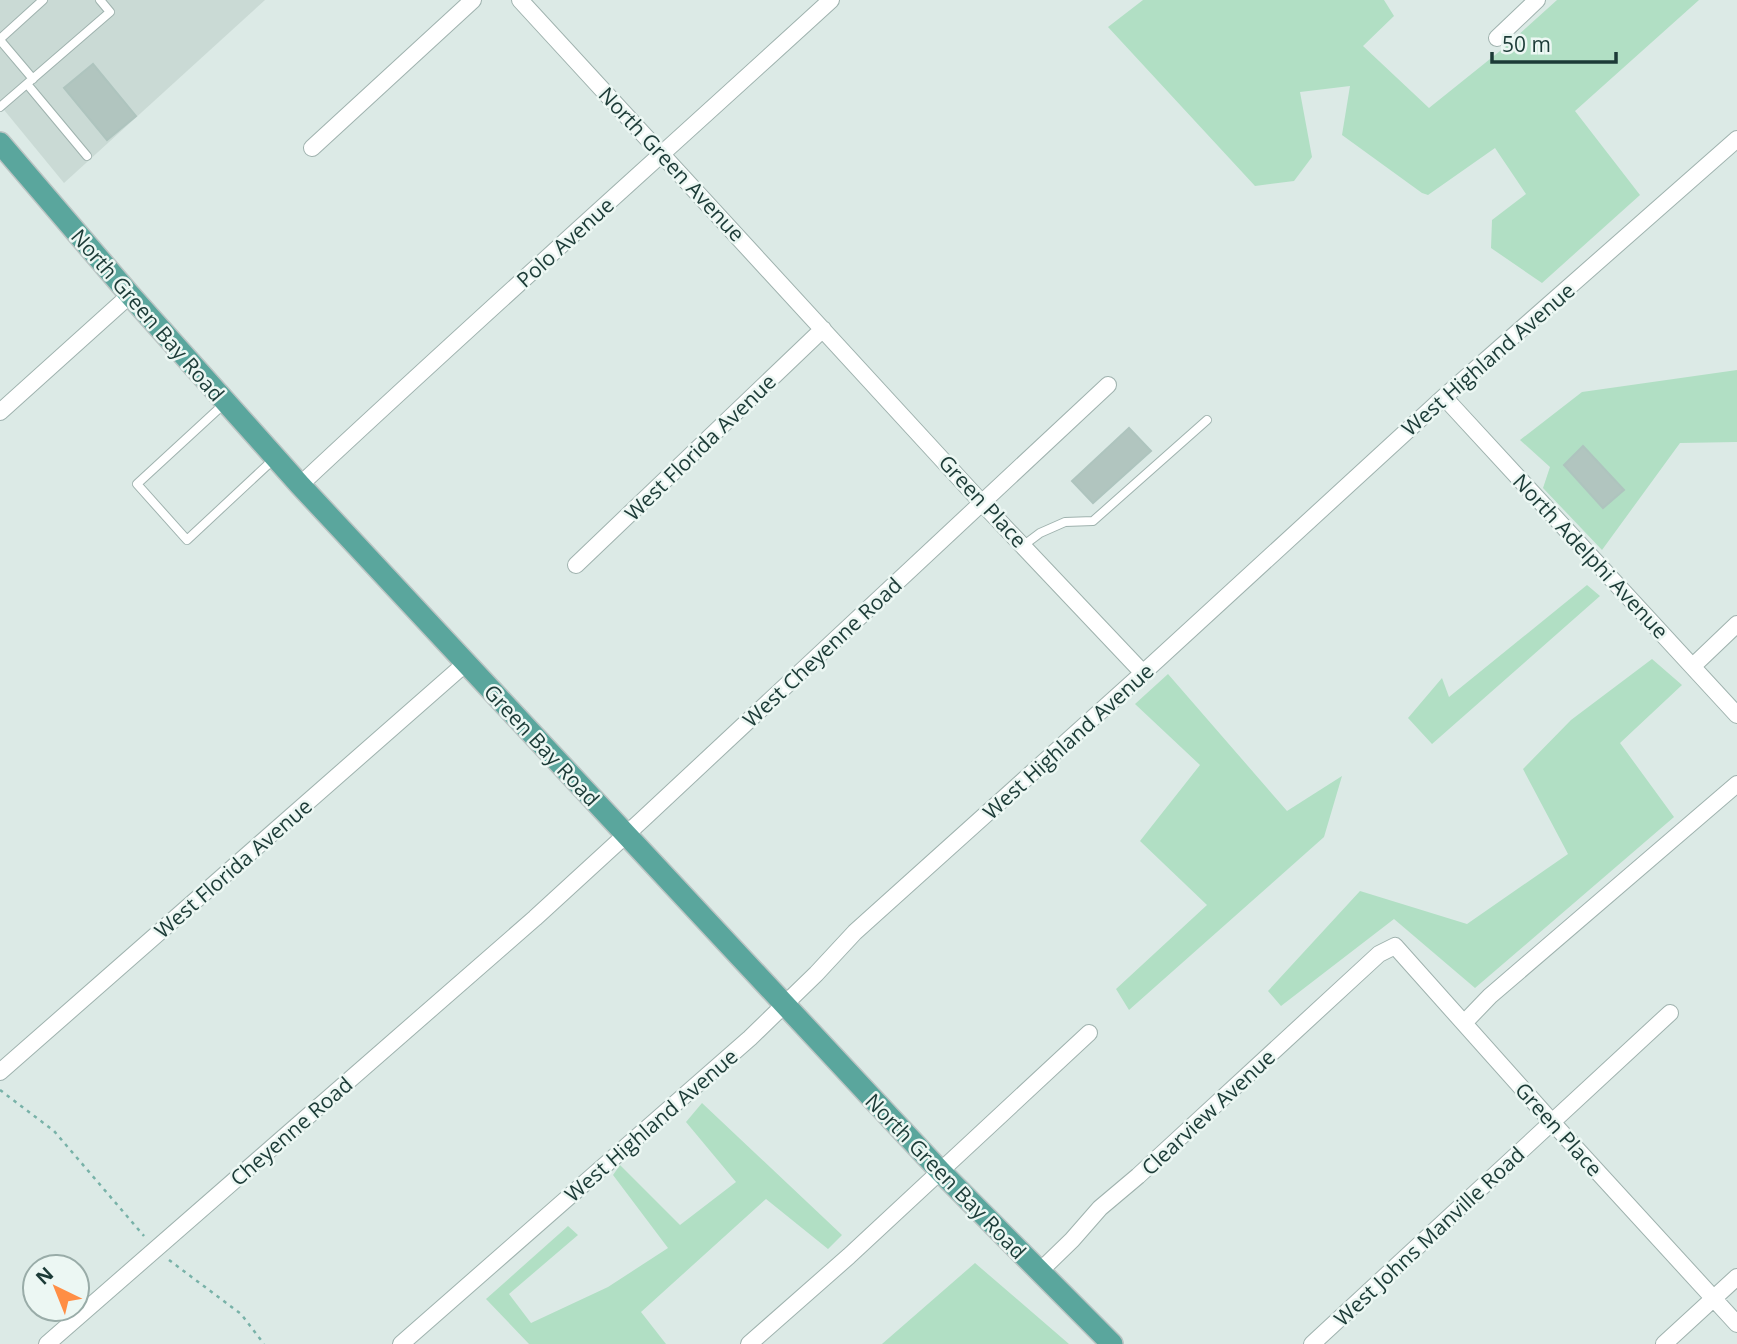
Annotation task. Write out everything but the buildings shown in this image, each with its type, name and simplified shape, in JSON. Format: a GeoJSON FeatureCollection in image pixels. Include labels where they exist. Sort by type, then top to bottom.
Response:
{"type":"FeatureCollection","features":[{"type":"Feature","properties":{"kind":"main road","name":"North Green Bay Road"},"geometry":{"type":"LineString","coordinates":[[0,143],[130,295],[300,485]]}},
{"type":"Feature","properties":{"kind":"main road","name":"Green Bay Road"},"geometry":{"type":"LineString","coordinates":[[300,485],[784,1006]]}},
{"type":"Feature","properties":{"kind":"main road","name":"North Green Bay Road"},"geometry":{"type":"LineString","coordinates":[[784,1006],[941,1172],[1112,1344]]}},
{"type":"Feature","properties":{"kind":"street"},"geometry":{"type":"LineString","coordinates":[[312,148],[472,0]]}},
{"type":"Feature","properties":{"kind":"street","name":"North Green Avenue"},"geometry":{"type":"LineString","coordinates":[[520,0],[823,329]]}},
{"type":"Feature","properties":{"kind":"street","name":"Polo Avenue"},"geometry":{"type":"LineString","coordinates":[[300,485],[484,314],[831,0]]}},
{"type":"Feature","properties":{"kind":"street"},"geometry":{"type":"LineString","coordinates":[[1497,38],[1537,0]]}},
{"type":"Feature","properties":{"kind":"street","name":"West Highland Avenue"},"geometry":{"type":"LineString","coordinates":[[401,1344],[695,1088],[784,1006],[855,932],[1444,397],[1737,139]]}},
{"type":"Feature","properties":{"kind":"street"},"geometry":{"type":"LineString","coordinates":[[0,412],[130,295]]}},
{"type":"Feature","properties":{"kind":"street","name":"Green Place"},"geometry":{"type":"LineString","coordinates":[[823,329],[1143,673]]}},
{"type":"Feature","properties":{"kind":"street","name":"West Florida Avenue"},"geometry":{"type":"LineString","coordinates":[[576,565],[823,329]]}},
{"type":"Feature","properties":{"kind":"street","name":"West Cheyenne Road"},"geometry":{"type":"LineString","coordinates":[[535,918],[1108,385]]}},
{"type":"Feature","properties":{"kind":"street","name":"North Adelphi Avenue"},"geometry":{"type":"LineString","coordinates":[[1444,397],[1737,715]]}},
{"type":"Feature","properties":{"kind":"street"},"geometry":{"type":"LineString","coordinates":[[1693,666],[1737,624]]}},
{"type":"Feature","properties":{"kind":"street","name":"West Florida Avenue"},"geometry":{"type":"LineString","coordinates":[[0,1072],[466,663]]}},
{"type":"Feature","properties":{"kind":"street"},"geometry":{"type":"LineString","coordinates":[[1464,1023],[1490,996],[1737,784]]}},
{"type":"Feature","properties":{"kind":"street","name":"Cheyenne Road"},"geometry":{"type":"LineString","coordinates":[[47,1344],[535,918]]}},
{"type":"Feature","properties":{"kind":"street","name":"Green Place"},"geometry":{"type":"LineString","coordinates":[[1379,954],[1395,946],[1737,1324]]}},
{"type":"Feature","properties":{"kind":"street","name":"Clearview Avenue"},"geometry":{"type":"LineString","coordinates":[[1039,1272],[1100,1208],[1379,954]]}},
{"type":"Feature","properties":{"kind":"street","name":"West Johns Manville Road"},"geometry":{"type":"LineString","coordinates":[[1312,1344],[1670,1013]]}},
{"type":"Feature","properties":{"kind":"street"},"geometry":{"type":"LineString","coordinates":[[749,1344],[941,1172],[1089,1033]]}},
{"type":"Feature","properties":{"kind":"street"},"geometry":{"type":"LineString","coordinates":[[1664,1344],[1737,1277]]}},
{"type":"Feature","properties":{"kind":"lane"},"geometry":{"type":"LineString","coordinates":[[43,0],[0,40],[87,156]]}},
{"type":"Feature","properties":{"kind":"lane"},"geometry":{"type":"LineString","coordinates":[[0,107],[110,12],[100,0]]}},
{"type":"Feature","properties":{"kind":"lane"},"geometry":{"type":"LineString","coordinates":[[225,403],[137,484],[187,540],[275,458]]}},
{"type":"Feature","properties":{"kind":"lane"},"geometry":{"type":"LineString","coordinates":[[1024,545],[1040,533],[1065,522],[1093,521],[1207,420]]}},
{"type":"Feature","properties":{"kind":"path"},"geometry":{"type":"LineString","coordinates":[[0,1090],[54,1131],[156,1250],[241,1314],[264,1344]]}},
{"type":"Feature","properties":{"kind":"shaded area"},"geometry":{"type":"Polygon","coordinates":[[[0,0],[265,0],[64,183],[0,105],[0,0]]]}},
{"type":"Feature","properties":{"kind":"green space"},"geometry":{"type":"Polygon","coordinates":[[[1143,0],[1384,0],[1394,16],[1363,46],[1429,108],[1505,47],[1557,0],[1699,0],[1575,111],[1640,195],[1542,283],[1491,248],[1492,220],[1526,194],[1495,148],[1428,195],[1422,193],[1342,135],[1350,86],[1300,92],[1312,157],[1294,181],[1255,186],[1108,27],[1143,0]]]}},
{"type":"Feature","properties":{"kind":"green space"},"geometry":{"type":"Polygon","coordinates":[[[1737,370],[1737,442],[1680,443],[1602,550],[1543,488],[1550,467],[1520,440],[1582,392],[1737,370]]]}},
{"type":"Feature","properties":{"kind":"green space"},"geometry":{"type":"Polygon","coordinates":[[[1587,585],[1600,596],[1432,744],[1408,718],[1442,678],[1449,697],[1587,585]]]}},
{"type":"Feature","properties":{"kind":"green space"},"geometry":{"type":"Polygon","coordinates":[[[1652,659],[1682,685],[1620,743],[1674,817],[1475,988],[1394,919],[1281,1006],[1268,991],[1360,891],[1467,924],[1568,854],[1523,769],[1571,720],[1652,659]]]}},
{"type":"Feature","properties":{"kind":"green space"},"geometry":{"type":"Polygon","coordinates":[[[1168,674],[1287,811],[1342,776],[1324,837],[1129,1010],[1116,989],[1207,905],[1140,841],[1200,765],[1135,704],[1168,674]]]}},
{"type":"Feature","properties":{"kind":"green space"},"geometry":{"type":"Polygon","coordinates":[[[702,1103],[842,1235],[828,1249],[766,1199],[641,1312],[666,1344],[529,1344],[486,1299],[568,1226],[578,1235],[509,1294],[531,1323],[608,1287],[668,1248],[613,1175],[620,1165],[680,1225],[736,1182],[686,1122],[702,1103]]]}},
{"type":"Feature","properties":{"kind":"green space"},"geometry":{"type":"Polygon","coordinates":[[[975,1263],[1069,1344],[882,1344],[975,1263]]]}}]}
